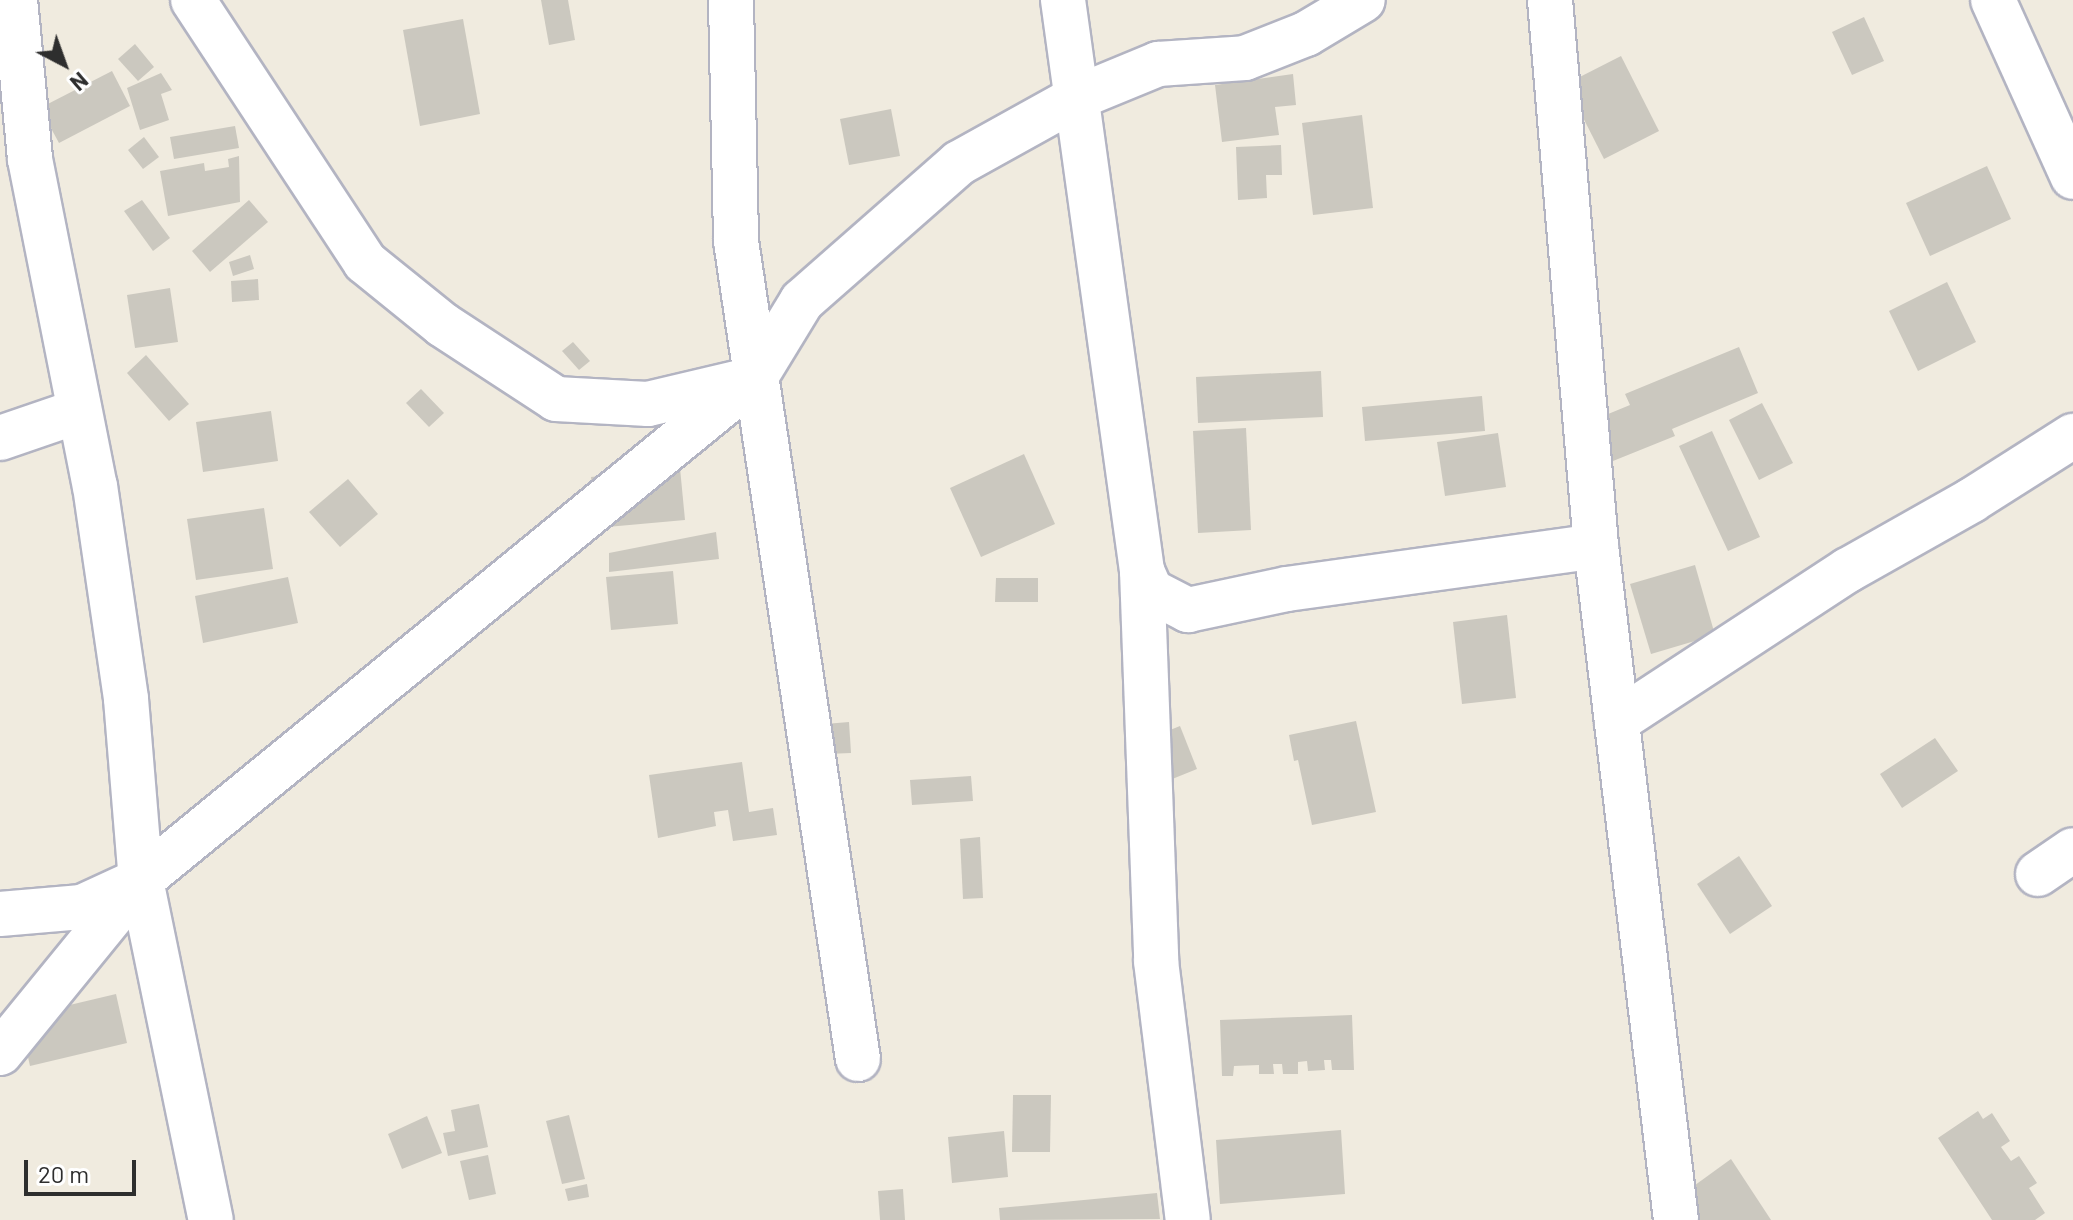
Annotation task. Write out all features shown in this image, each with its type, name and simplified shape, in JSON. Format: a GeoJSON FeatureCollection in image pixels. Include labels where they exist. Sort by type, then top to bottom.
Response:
{"type":"FeatureCollection","features":[{"type":"Feature","properties":{"kind":"street"},"geometry":{"type":"LineString","coordinates":[[193,0],[365,262],[443,325],[556,399],[648,404],[755,378]]}},
{"type":"Feature","properties":{"kind":"street"},"geometry":{"type":"LineString","coordinates":[[731,0],[736,241],[858,1059]]}},
{"type":"Feature","properties":{"kind":"street"},"geometry":{"type":"LineString","coordinates":[[1063,0],[1142,571],[1156,961],[1188,1220]]}},
{"type":"Feature","properties":{"kind":"street"},"geometry":{"type":"LineString","coordinates":[[0,1053],[141,880],[755,378],[802,301],[959,163],[1078,97],[1158,64],[1245,58],[1306,34],[1363,0]]}},
{"type":"Feature","properties":{"kind":"street"},"geometry":{"type":"LineString","coordinates":[[1550,0],[1596,546],[1676,1220]]}},
{"type":"Feature","properties":{"kind":"street"},"geometry":{"type":"LineString","coordinates":[[1993,0],[2073,177]]}},
{"type":"Feature","properties":{"kind":"street"},"geometry":{"type":"LineString","coordinates":[[20,5],[30,159],[95,486],[126,699],[141,880],[211,1220]]}},
{"type":"Feature","properties":{"kind":"street"},"geometry":{"type":"LineString","coordinates":[[0,438],[79,411]]}},
{"type":"Feature","properties":{"kind":"street"},"geometry":{"type":"LineString","coordinates":[[1617,721],[1848,570],[1972,500],[2073,436]]}},
{"type":"Feature","properties":{"kind":"street"},"geometry":{"type":"LineString","coordinates":[[1142,571],[1151,591],[1188,610],[1287,589],[1596,546]]}},
{"type":"Feature","properties":{"kind":"street"},"geometry":{"type":"LineString","coordinates":[[0,914],[82,907],[141,880]]}},
{"type":"Feature","properties":{"kind":"building"},"geometry":{"type":"Polygon","coordinates":[[[541,0],[568,0],[575,40],[549,45],[541,0]]]}},
{"type":"Feature","properties":{"kind":"building"},"geometry":{"type":"Polygon","coordinates":[[[1864,17],[1884,61],[1852,75],[1832,32],[1864,17]]]}},
{"type":"Feature","properties":{"kind":"building"},"geometry":{"type":"Polygon","coordinates":[[[463,19],[480,114],[420,126],[403,30],[463,19]]]}},
{"type":"Feature","properties":{"kind":"building"},"geometry":{"type":"Polygon","coordinates":[[[135,44],[154,67],[138,81],[118,59],[135,44]]]}},
{"type":"Feature","properties":{"kind":"building"},"geometry":{"type":"Polygon","coordinates":[[[1621,56],[1659,131],[1604,159],[1566,84],[1621,56]]]}},
{"type":"Feature","properties":{"kind":"building"},"geometry":{"type":"Polygon","coordinates":[[[112,71],[130,106],[59,143],[40,108],[112,71]]]}},
{"type":"Feature","properties":{"kind":"building"},"geometry":{"type":"Polygon","coordinates":[[[161,73],[172,90],[161,94],[169,120],[140,130],[127,88],[161,73]]]}},
{"type":"Feature","properties":{"kind":"building"},"geometry":{"type":"Polygon","coordinates":[[[1293,74],[1296,105],[1275,107],[1279,135],[1222,142],[1215,85],[1293,74]]]}},
{"type":"Feature","properties":{"kind":"building"},"geometry":{"type":"Polygon","coordinates":[[[891,109],[900,156],[849,165],[840,119],[891,109]]]}},
{"type":"Feature","properties":{"kind":"building"},"geometry":{"type":"Polygon","coordinates":[[[1362,115],[1373,208],[1313,215],[1302,123],[1362,115]]]}},
{"type":"Feature","properties":{"kind":"building"},"geometry":{"type":"Polygon","coordinates":[[[235,126],[239,148],[174,159],[170,137],[235,126]]]}},
{"type":"Feature","properties":{"kind":"building"},"geometry":{"type":"Polygon","coordinates":[[[144,137],[159,157],[143,169],[128,150],[144,137]]]}},
{"type":"Feature","properties":{"kind":"building"},"geometry":{"type":"Polygon","coordinates":[[[1281,145],[1282,175],[1266,175],[1267,198],[1238,200],[1236,147],[1281,145]]]}},
{"type":"Feature","properties":{"kind":"building"},"geometry":{"type":"Polygon","coordinates":[[[239,156],[240,202],[168,216],[160,171],[204,163],[205,171],[229,167],[228,159],[239,156]]]}},
{"type":"Feature","properties":{"kind":"building"},"geometry":{"type":"Polygon","coordinates":[[[1987,166],[2011,219],[1930,256],[1906,203],[1987,166]]]}},
{"type":"Feature","properties":{"kind":"building"},"geometry":{"type":"Polygon","coordinates":[[[142,200],[170,238],[153,251],[124,211],[142,200]]]}},
{"type":"Feature","properties":{"kind":"building"},"geometry":{"type":"Polygon","coordinates":[[[249,200],[268,222],[210,272],[192,251],[249,200]]]}},
{"type":"Feature","properties":{"kind":"building"},"geometry":{"type":"Polygon","coordinates":[[[250,255],[254,269],[233,276],[229,262],[250,255]]]}},
{"type":"Feature","properties":{"kind":"building"},"geometry":{"type":"Polygon","coordinates":[[[258,279],[259,300],[232,302],[231,281],[258,279]]]}},
{"type":"Feature","properties":{"kind":"building"},"geometry":{"type":"Polygon","coordinates":[[[1947,282],[1976,342],[1918,371],[1889,311],[1947,282]]]}},
{"type":"Feature","properties":{"kind":"building"},"geometry":{"type":"Polygon","coordinates":[[[170,288],[178,342],[135,348],[127,295],[170,288]]]}},
{"type":"Feature","properties":{"kind":"building"},"geometry":{"type":"Polygon","coordinates":[[[573,342],[590,361],[579,370],[562,351],[573,342]]]}},
{"type":"Feature","properties":{"kind":"building"},"geometry":{"type":"Polygon","coordinates":[[[1739,347],[1758,393],[1672,429],[1675,436],[1613,461],[1596,419],[1630,405],[1625,394],[1739,347]]]}},
{"type":"Feature","properties":{"kind":"building"},"geometry":{"type":"Polygon","coordinates":[[[146,355],[189,404],[169,421],[127,373],[146,355]]]}},
{"type":"Feature","properties":{"kind":"building"},"geometry":{"type":"Polygon","coordinates":[[[1321,371],[1323,417],[1198,423],[1196,377],[1321,371]]]}},
{"type":"Feature","properties":{"kind":"building"},"geometry":{"type":"Polygon","coordinates":[[[421,389],[444,413],[429,427],[406,403],[421,389]]]}},
{"type":"Feature","properties":{"kind":"building"},"geometry":{"type":"Polygon","coordinates":[[[1482,396],[1485,431],[1365,441],[1362,407],[1482,396]]]}},
{"type":"Feature","properties":{"kind":"building"},"geometry":{"type":"Polygon","coordinates":[[[1762,403],[1793,463],[1759,480],[1729,420],[1762,403]]]}},
{"type":"Feature","properties":{"kind":"building"},"geometry":{"type":"Polygon","coordinates":[[[271,411],[278,461],[203,472],[196,422],[271,411]]]}},
{"type":"Feature","properties":{"kind":"building"},"geometry":{"type":"Polygon","coordinates":[[[1246,428],[1251,530],[1198,533],[1193,431],[1246,428]]]}},
{"type":"Feature","properties":{"kind":"building"},"geometry":{"type":"Polygon","coordinates":[[[1712,431],[1760,537],[1728,551],[1679,446],[1712,431]]]}},
{"type":"Feature","properties":{"kind":"building"},"geometry":{"type":"Polygon","coordinates":[[[1498,433],[1506,487],[1445,496],[1437,442],[1498,433]]]}},
{"type":"Feature","properties":{"kind":"building"},"geometry":{"type":"Polygon","coordinates":[[[1024,454],[1055,524],[981,557],[950,488],[1024,454]]]}},
{"type":"Feature","properties":{"kind":"building"},"geometry":{"type":"Polygon","coordinates":[[[680,468],[685,520],[596,528],[591,477],[680,468]]]}},
{"type":"Feature","properties":{"kind":"building"},"geometry":{"type":"Polygon","coordinates":[[[348,479],[378,514],[340,547],[309,512],[348,479]]]}},
{"type":"Feature","properties":{"kind":"building"},"geometry":{"type":"Polygon","coordinates":[[[264,508],[273,569],[196,580],[187,519],[264,508]]]}},
{"type":"Feature","properties":{"kind":"building"},"geometry":{"type":"Polygon","coordinates":[[[716,532],[719,559],[609,572],[609,553],[716,532]]]}},
{"type":"Feature","properties":{"kind":"building"},"geometry":{"type":"Polygon","coordinates":[[[1695,565],[1715,635],[1651,654],[1630,584],[1695,565]]]}},
{"type":"Feature","properties":{"kind":"building"},"geometry":{"type":"Polygon","coordinates":[[[673,571],[678,624],[611,630],[606,577],[673,571]]]}},
{"type":"Feature","properties":{"kind":"building"},"geometry":{"type":"Polygon","coordinates":[[[288,577],[298,623],[203,643],[195,596],[288,577]]]}},
{"type":"Feature","properties":{"kind":"building"},"geometry":{"type":"Polygon","coordinates":[[[996,578],[1038,578],[1038,602],[995,602],[996,578]]]}},
{"type":"Feature","properties":{"kind":"building"},"geometry":{"type":"Polygon","coordinates":[[[1507,615],[1516,698],[1462,704],[1453,622],[1507,615]]]}},
{"type":"Feature","properties":{"kind":"building"},"geometry":{"type":"Polygon","coordinates":[[[1356,721],[1376,812],[1312,825],[1298,760],[1294,761],[1289,735],[1356,721]]]}},
{"type":"Feature","properties":{"kind":"building"},"geometry":{"type":"Polygon","coordinates":[[[849,722],[851,753],[827,754],[825,724],[849,722]]]}},
{"type":"Feature","properties":{"kind":"building"},"geometry":{"type":"Polygon","coordinates":[[[1180,726],[1197,769],[1150,788],[1133,745],[1180,726]]]}},
{"type":"Feature","properties":{"kind":"building"},"geometry":{"type":"Polygon","coordinates":[[[1935,738],[1958,771],[1902,808],[1880,774],[1935,738]]]}},
{"type":"Feature","properties":{"kind":"building"},"geometry":{"type":"Polygon","coordinates":[[[742,762],[749,812],[773,808],[777,835],[733,841],[728,810],[714,812],[716,826],[658,838],[649,775],[742,762]]]}},
{"type":"Feature","properties":{"kind":"building"},"geometry":{"type":"Polygon","coordinates":[[[971,776],[973,801],[912,805],[910,780],[971,776]]]}},
{"type":"Feature","properties":{"kind":"building"},"geometry":{"type":"Polygon","coordinates":[[[980,837],[983,898],[963,899],[960,839],[980,837]]]}},
{"type":"Feature","properties":{"kind":"building"},"geometry":{"type":"Polygon","coordinates":[[[1739,856],[1772,906],[1730,934],[1697,884],[1739,856]]]}},
{"type":"Feature","properties":{"kind":"building"},"geometry":{"type":"Polygon","coordinates":[[[116,994],[127,1043],[30,1066],[19,1017],[116,994]]]}},
{"type":"Feature","properties":{"kind":"building"},"geometry":{"type":"Polygon","coordinates":[[[1352,1015],[1354,1070],[1332,1070],[1331,1060],[1324,1060],[1325,1070],[1308,1071],[1307,1061],[1298,1062],[1298,1074],[1283,1074],[1282,1064],[1273,1064],[1274,1074],[1259,1074],[1259,1065],[1234,1066],[1233,1076],[1222,1076],[1220,1020],[1352,1015]]]}},
{"type":"Feature","properties":{"kind":"building"},"geometry":{"type":"Polygon","coordinates":[[[1013,1095],[1051,1095],[1050,1152],[1012,1152],[1013,1095]]]}},
{"type":"Feature","properties":{"kind":"building"},"geometry":{"type":"Polygon","coordinates":[[[479,1104],[488,1147],[448,1156],[443,1133],[455,1131],[451,1110],[479,1104]]]}},
{"type":"Feature","properties":{"kind":"building"},"geometry":{"type":"Polygon","coordinates":[[[1978,1111],[1983,1119],[1992,1113],[2010,1141],[2001,1147],[2011,1161],[2019,1156],[2037,1183],[2029,1188],[2045,1213],[2035,1220],[1992,1220],[1938,1138],[1978,1111]]]}},
{"type":"Feature","properties":{"kind":"building"},"geometry":{"type":"Polygon","coordinates":[[[569,1115],[585,1179],[562,1184],[546,1121],[569,1115]]]}},
{"type":"Feature","properties":{"kind":"building"},"geometry":{"type":"Polygon","coordinates":[[[427,1116],[442,1153],[402,1169],[388,1134],[427,1116]]]}},
{"type":"Feature","properties":{"kind":"building"},"geometry":{"type":"Polygon","coordinates":[[[1341,1130],[1345,1194],[1220,1204],[1216,1140],[1341,1130]]]}},
{"type":"Feature","properties":{"kind":"building"},"geometry":{"type":"Polygon","coordinates":[[[1004,1131],[1008,1177],[952,1183],[948,1137],[1004,1131]]]}},
{"type":"Feature","properties":{"kind":"building"},"geometry":{"type":"Polygon","coordinates":[[[488,1155],[496,1194],[469,1200],[460,1161],[488,1155]]]}},
{"type":"Feature","properties":{"kind":"building"},"geometry":{"type":"Polygon","coordinates":[[[1731,1159],[1771,1220],[1697,1220],[1691,1188],[1731,1159]]]}},
{"type":"Feature","properties":{"kind":"building"},"geometry":{"type":"Polygon","coordinates":[[[587,1184],[589,1197],[568,1201],[565,1189],[587,1184]]]}},
{"type":"Feature","properties":{"kind":"building"},"geometry":{"type":"Polygon","coordinates":[[[903,1189],[905,1220],[880,1220],[878,1191],[903,1189]]]}},
{"type":"Feature","properties":{"kind":"building"},"geometry":{"type":"Polygon","coordinates":[[[1157,1193],[1160,1219],[1000,1220],[999,1208],[1157,1193]]]}}]}
